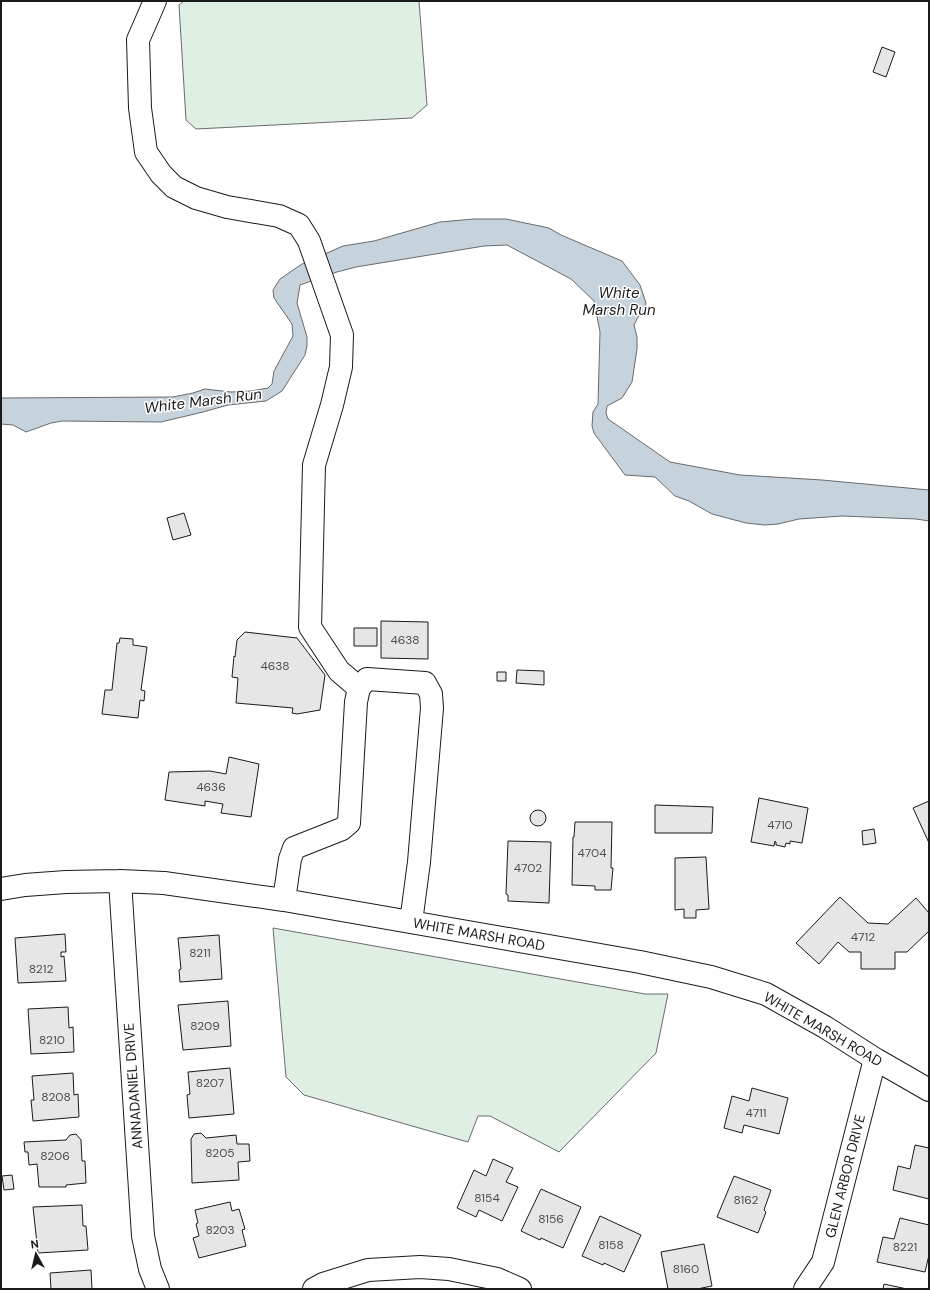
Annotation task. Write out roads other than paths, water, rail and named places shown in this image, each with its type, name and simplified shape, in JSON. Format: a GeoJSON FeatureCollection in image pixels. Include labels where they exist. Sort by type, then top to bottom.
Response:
{"type":"FeatureCollection","features":[{"type":"Feature","properties":{"kind":"street"},"geometry":{"type":"LineString","coordinates":[[155,1],[138,40],[140,108],[146,152],[161,174],[174,186],[196,198],[279,216],[299,225],[309,241],[342,335],[340,366],[337,382],[332,405],[314,466],[310,627],[339,671],[359,688]]}},
{"type":"Feature","properties":{"kind":"street"},"geometry":{"type":"LineString","coordinates":[[284,900],[290,859],[294,848],[342,830],[349,823],[356,702],[359,688],[367,679],[425,683],[432,694],[432,708],[411,922]]}},
{"type":"Feature","properties":{"kind":"street","name":"WHITE MARSH ROAD"},"geometry":{"type":"LineString","coordinates":[[1,889],[25,885],[66,882],[120,881],[164,883],[284,900],[640,962],[711,977],[766,994],[826,1027],[929,1090]]}},
{"type":"Feature","properties":{"kind":"street","name":"ANNADANIEL DRIVE"},"geometry":{"type":"LineString","coordinates":[[120,881],[143,1236],[150,1269],[158,1289]]}},
{"type":"Feature","properties":{"kind":"street","name":"GLEN ARBOR DRIVE"},"geometry":{"type":"LineString","coordinates":[[805,1289],[823,1262],[875,1058]]}},
{"type":"Feature","properties":{"kind":"street"},"geometry":{"type":"LineString","coordinates":[[314,1289],[323,1284],[368,1270],[420,1267],[450,1269],[497,1279],[520,1289]]}},
{"type":"Feature","properties":{"kind":"water","name":"White Marsh Run"},"geometry":{"type":"Polygon","coordinates":[[[474,219],[506,219],[549,228],[561,235],[622,261],[640,285],[646,303],[644,312],[638,317],[634,325],[637,337],[637,349],[632,382],[622,398],[607,406],[606,413],[608,419],[670,462],[740,475],[822,480],[929,490],[929,521],[916,519],[842,516],[799,519],[778,524],[765,525],[746,523],[712,514],[689,501],[675,496],[655,477],[625,475],[594,433],[592,426],[593,412],[598,404],[600,332],[594,301],[571,279],[507,245],[484,246],[356,267],[300,285],[297,303],[307,337],[305,355],[282,391],[266,401],[228,405],[161,422],[62,421],[51,423],[26,432],[13,425],[1,424],[1,398],[173,397],[205,389],[231,392],[268,388],[272,384],[274,371],[293,336],[292,324],[274,298],[273,290],[280,279],[302,264],[343,246],[374,241],[440,222],[474,219]]]}}]}
